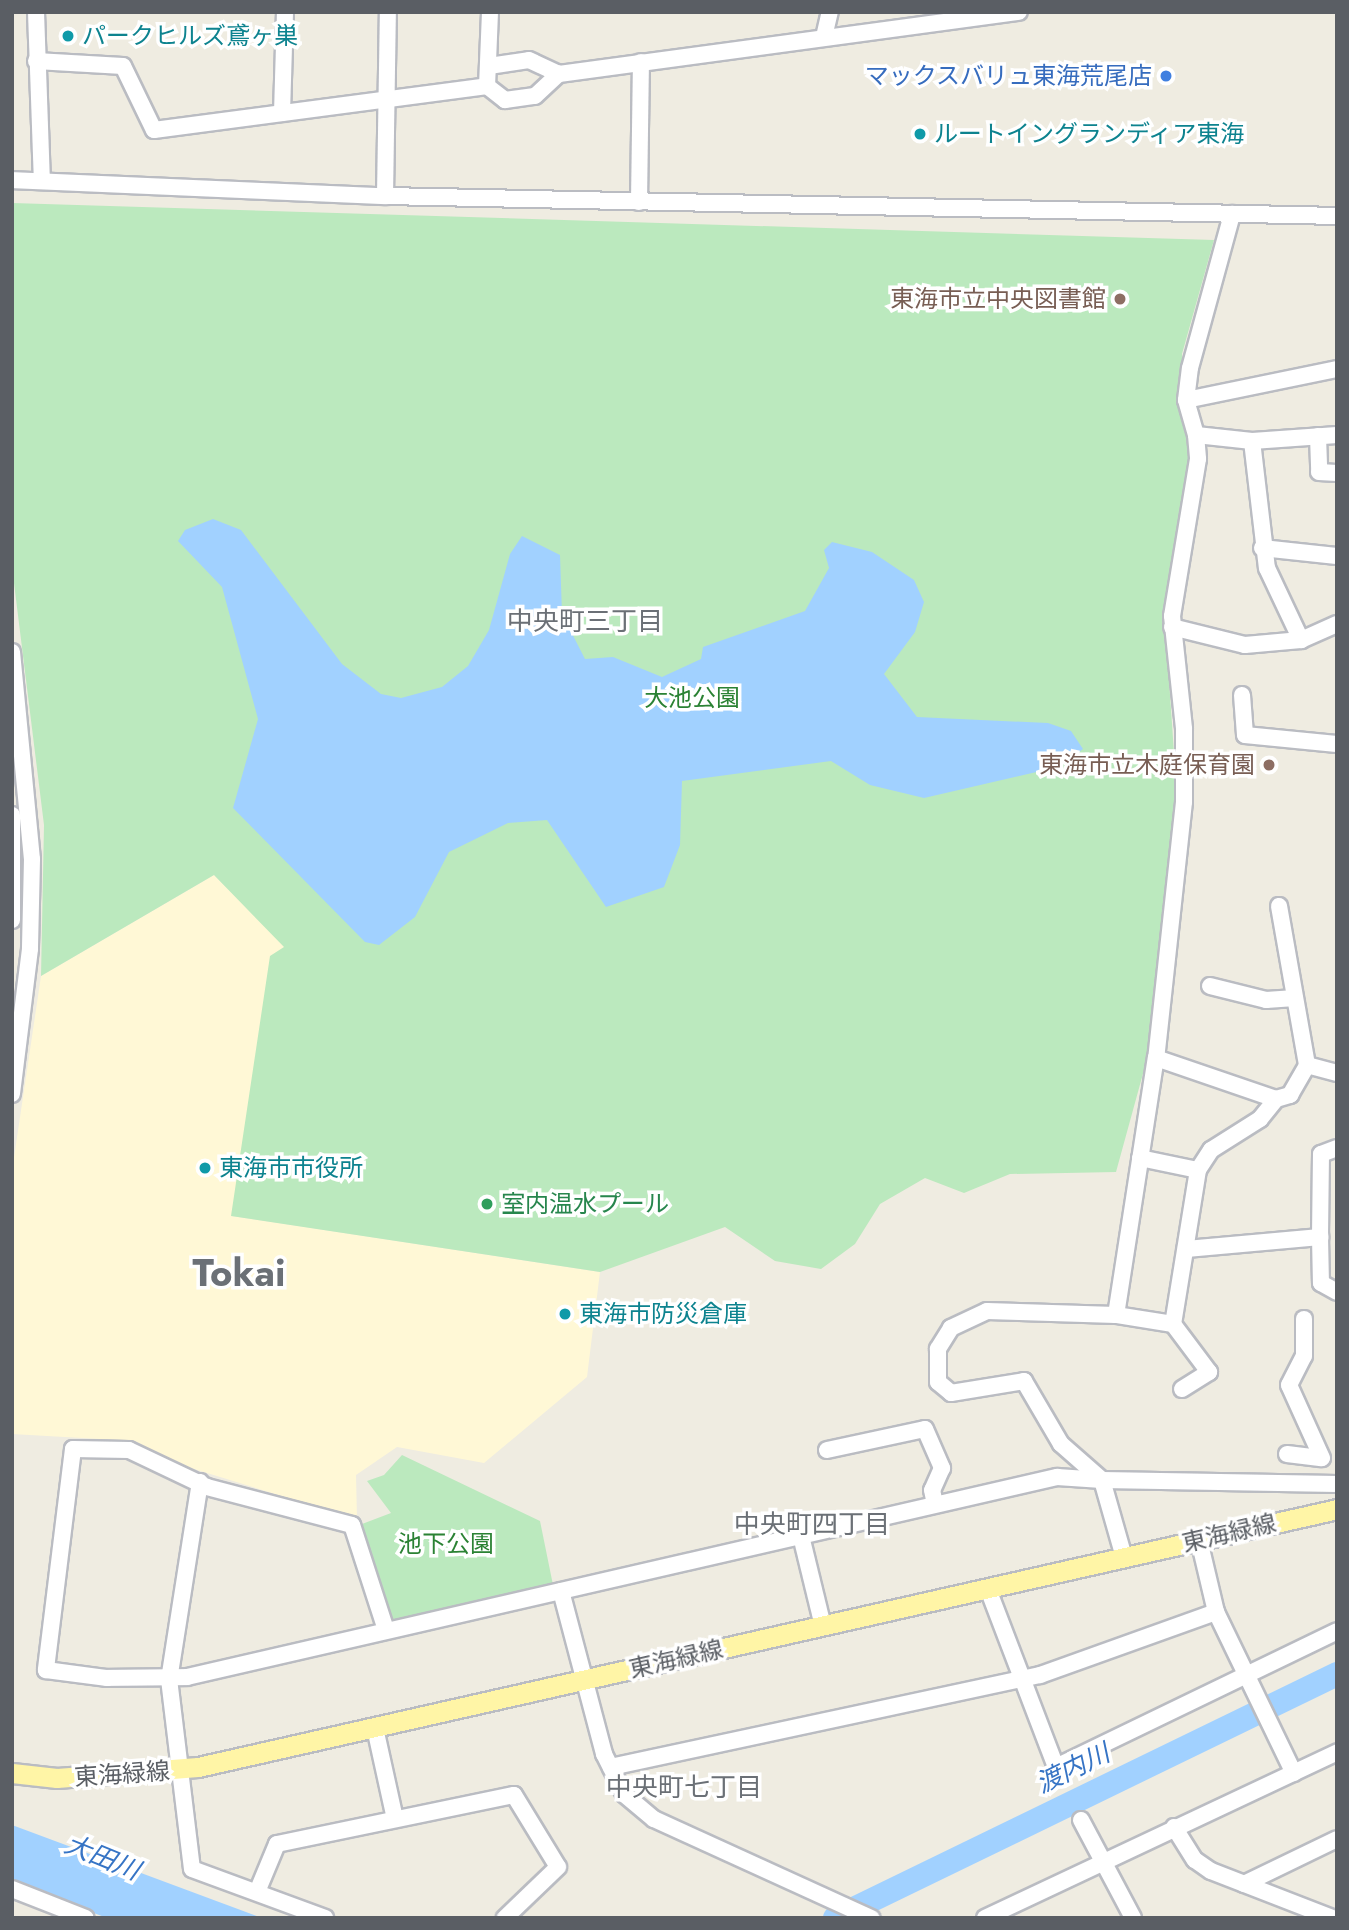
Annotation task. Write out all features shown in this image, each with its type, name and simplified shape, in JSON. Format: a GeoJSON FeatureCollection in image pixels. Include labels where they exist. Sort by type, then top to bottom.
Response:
{"type":"FeatureCollection","features":[{"type":"Feature","properties":{"kind":"main road","name":"東海緑線"},"geometry":{"type":"LineString","coordinates":[[12,1773],[57,1778],[177,1772],[1337,1509]]}},
{"type":"Feature","properties":{"kind":"street"},"geometry":{"type":"LineString","coordinates":[[36,12],[42,181]]}},
{"type":"Feature","properties":{"kind":"street"},"geometry":{"type":"LineString","coordinates":[[282,113],[285,12]]}},
{"type":"Feature","properties":{"kind":"street"},"geometry":{"type":"LineString","coordinates":[[385,196],[388,12]]}},
{"type":"Feature","properties":{"kind":"street"},"geometry":{"type":"LineString","coordinates":[[487,86],[490,12]]}},
{"type":"Feature","properties":{"kind":"street"},"geometry":{"type":"LineString","coordinates":[[824,37],[830,12]]}},
{"type":"Feature","properties":{"kind":"street"},"geometry":{"type":"LineString","coordinates":[[489,66],[529,60],[559,74],[1019,12]]}},
{"type":"Feature","properties":{"kind":"street"},"geometry":{"type":"LineString","coordinates":[[36,61],[123,66],[154,130],[487,86],[505,100],[535,96],[559,74]]}},
{"type":"Feature","properties":{"kind":"street"},"geometry":{"type":"LineString","coordinates":[[639,202],[641,62]]}},
{"type":"Feature","properties":{"kind":"street"},"geometry":{"type":"LineString","coordinates":[[12,180],[385,196],[1337,216]]}},
{"type":"Feature","properties":{"kind":"street"},"geometry":{"type":"LineString","coordinates":[[1116,1315],[1156,1058],[1184,802],[1184,729],[1172,628],[1198,459],[1196,435],[1186,400],[1211,278],[1232,214]]}},
{"type":"Feature","properties":{"kind":"street"},"geometry":{"type":"LineString","coordinates":[[1186,400],[1337,369]]}},
{"type":"Feature","properties":{"kind":"street"},"geometry":{"type":"LineString","coordinates":[[1196,435],[1252,442],[1337,435]]}},
{"type":"Feature","properties":{"kind":"street"},"geometry":{"type":"LineString","coordinates":[[1318,436],[1319,472],[1337,473]]}},
{"type":"Feature","properties":{"kind":"street"},"geometry":{"type":"LineString","coordinates":[[1252,442],[1262,548],[1301,640]]}},
{"type":"Feature","properties":{"kind":"street"},"geometry":{"type":"LineString","coordinates":[[1262,548],[1337,556]]}},
{"type":"Feature","properties":{"kind":"street"},"geometry":{"type":"LineString","coordinates":[[1172,628],[1245,645],[1301,640],[1337,624]]}},
{"type":"Feature","properties":{"kind":"street"},"geometry":{"type":"LineString","coordinates":[[12,652],[32,859],[30,949],[12,1094]]}},
{"type":"Feature","properties":{"kind":"street"},"geometry":{"type":"LineString","coordinates":[[1242,695],[1245,735],[1337,744]]}},
{"type":"Feature","properties":{"kind":"street"},"geometry":{"type":"LineString","coordinates":[[12,815],[12,920]]}},
{"type":"Feature","properties":{"kind":"street"},"geometry":{"type":"LineString","coordinates":[[1173,1324],[1198,1170],[1211,1150],[1260,1119],[1276,1099],[1290,1095],[1307,1065],[1279,906]]}},
{"type":"Feature","properties":{"kind":"street"},"geometry":{"type":"LineString","coordinates":[[1210,986],[1266,1000],[1295,998]]}},
{"type":"Feature","properties":{"kind":"street"},"geometry":{"type":"LineString","coordinates":[[1156,1058],[1206,1070],[1276,1099]]}},
{"type":"Feature","properties":{"kind":"street"},"geometry":{"type":"LineString","coordinates":[[1307,1065],[1337,1073]]}},
{"type":"Feature","properties":{"kind":"street"},"geometry":{"type":"LineString","coordinates":[[1337,1148],[1321,1154],[1320,1237],[1321,1283],[1337,1292]]}},
{"type":"Feature","properties":{"kind":"street"},"geometry":{"type":"LineString","coordinates":[[1140,1157],[1198,1170]]}},
{"type":"Feature","properties":{"kind":"street"},"geometry":{"type":"LineString","coordinates":[[1186,1249],[1320,1237]]}},
{"type":"Feature","properties":{"kind":"street"},"geometry":{"type":"LineString","coordinates":[[1124,1557],[1102,1480],[1061,1444],[1024,1381],[951,1393],[935,1371],[938,1349],[968,1317],[987,1311],[1116,1315],[1173,1324],[1209,1372],[1182,1389]]}},
{"type":"Feature","properties":{"kind":"street"},"geometry":{"type":"LineString","coordinates":[[386,1630],[352,1525],[200,1482],[129,1450],[73,1450],[46,1670],[169,1679],[561,1591],[1057,1477],[1334,1484],[1289,1385],[1304,1356],[1304,1319]]}},
{"type":"Feature","properties":{"kind":"street"},"geometry":{"type":"LineString","coordinates":[[827,1450],[925,1429],[942,1468],[932,1490],[935,1504]]}},
{"type":"Feature","properties":{"kind":"street"},"geometry":{"type":"LineString","coordinates":[[1287,1454],[1322,1458]]}},
{"type":"Feature","properties":{"kind":"street"},"geometry":{"type":"LineString","coordinates":[[200,1482],[169,1679],[177,1772],[192,1870],[325,1918]]}},
{"type":"Feature","properties":{"kind":"street"},"geometry":{"type":"LineString","coordinates":[[802,1536],[823,1626]]}},
{"type":"Feature","properties":{"kind":"street"},"geometry":{"type":"LineString","coordinates":[[1199,1540],[1216,1612],[1294,1773]]}},
{"type":"Feature","properties":{"kind":"street"},"geometry":{"type":"LineString","coordinates":[[988,1589],[1019,1679],[1056,1767],[1247,1679],[1337,1631]]}},
{"type":"Feature","properties":{"kind":"street"},"geometry":{"type":"LineString","coordinates":[[561,1591],[611,1767],[624,1794],[654,1818],[871,1918]]}},
{"type":"Feature","properties":{"kind":"street"},"geometry":{"type":"LineString","coordinates":[[611,1767],[1019,1679],[1216,1612]]}},
{"type":"Feature","properties":{"kind":"street"},"geometry":{"type":"LineString","coordinates":[[374,1728],[396,1819]]}},
{"type":"Feature","properties":{"kind":"street"},"geometry":{"type":"LineString","coordinates":[[985,1918],[1337,1752]]}},
{"type":"Feature","properties":{"kind":"street"},"geometry":{"type":"LineString","coordinates":[[257,1892],[278,1844],[514,1795],[558,1867],[505,1918]]}},
{"type":"Feature","properties":{"kind":"street"},"geometry":{"type":"LineString","coordinates":[[1081,1821],[1133,1918]]}},
{"type":"Feature","properties":{"kind":"street"},"geometry":{"type":"LineString","coordinates":[[1174,1827],[1195,1860],[1244,1884],[1332,1918]]}},
{"type":"Feature","properties":{"kind":"street"},"geometry":{"type":"LineString","coordinates":[[1244,1884],[1337,1839]]}},
{"type":"Feature","properties":{"kind":"street"},"geometry":{"type":"LineString","coordinates":[[12,1889],[86,1918]]}},
{"type":"Feature","properties":{"kind":"shaded area"},"geometry":{"type":"Polygon","coordinates":[[[214,875],[285,947],[232,1216],[600,1272],[587,1377],[484,1463],[397,1447],[356,1475],[357,1519],[181,1465],[135,1441],[12,1434],[12,1171],[41,976],[214,875]]]}},
{"type":"Feature","properties":{"kind":"green space","name":"大池公園"},"geometry":{"type":"Polygon","coordinates":[[[12,203],[1214,240],[1182,354],[1194,453],[1165,621],[1177,797],[1147,1059],[1116,1172],[1010,1174],[964,1193],[925,1178],[880,1204],[855,1244],[821,1269],[775,1261],[725,1227],[600,1272],[231,1216],[270,956],[284,947],[214,875],[41,976],[44,825],[12,567],[12,203]]]}},
{"type":"Feature","properties":{"kind":"green space","name":"池下公園"},"geometry":{"type":"Polygon","coordinates":[[[402,1455],[540,1521],[553,1585],[392,1623],[362,1524],[391,1513],[367,1481],[384,1475],[402,1455]]]}},
{"type":"Feature","properties":{"kind":"water"},"geometry":{"type":"Polygon","coordinates":[[[213,519],[241,530],[342,664],[381,694],[401,698],[442,687],[468,666],[489,630],[510,554],[522,536],[560,555],[562,614],[585,659],[613,657],[662,677],[701,659],[703,647],[805,611],[829,568],[824,550],[832,542],[872,552],[914,580],[924,602],[915,632],[884,674],[917,717],[1048,723],[1071,731],[1083,749],[1058,767],[924,798],[870,785],[831,761],[682,781],[680,845],[664,887],[606,907],[547,820],[508,823],[449,852],[415,917],[379,945],[365,942],[233,808],[258,719],[222,587],[178,541],[185,530],[213,519]]]}},
{"type":"Feature","properties":{"kind":"water"},"geometry":{"type":"Polygon","coordinates":[[[12,1825],[262,1918],[107,1918],[12,1882],[12,1825]]]}},
{"type":"Feature","properties":{"kind":"waterway","name":"渡内川"},"geometry":{"type":"LineString","coordinates":[[835,1918],[1337,1674]]}},
{"type":"Feature","properties":{"kind":"place","name":"パークヒルズ鳶ヶ巣"},"geometry":{"type":"Point","coordinates":[68,36]}},
{"type":"Feature","properties":{"kind":"place","name":"マックスバリュ東海荒尾店"},"geometry":{"type":"Point","coordinates":[1166,76]}},
{"type":"Feature","properties":{"kind":"place","name":"ルートイングランディア東海"},"geometry":{"type":"Point","coordinates":[920,134]}},
{"type":"Feature","properties":{"kind":"place","name":"東海市立中央図書館"},"geometry":{"type":"Point","coordinates":[1120,299]}},
{"type":"Feature","properties":{"kind":"place","name":"東海市立木庭保育園"},"geometry":{"type":"Point","coordinates":[1269,765]}},
{"type":"Feature","properties":{"kind":"place","name":"東海市市役所"},"geometry":{"type":"Point","coordinates":[205,1168]}},
{"type":"Feature","properties":{"kind":"place","name":"室内温水プール"},"geometry":{"type":"Point","coordinates":[487,1204]}},
{"type":"Feature","properties":{"kind":"place","name":"東海市防災倉庫"},"geometry":{"type":"Point","coordinates":[565,1314]}},
{"type":"Feature","properties":{"kind":"district","name":"中央町三丁目"},"geometry":{"type":"Point","coordinates":[585,622]}},
{"type":"Feature","properties":{"kind":"district","name":"Tokai"},"geometry":{"type":"Point","coordinates":[239,1273]}},
{"type":"Feature","properties":{"kind":"district","name":"中央町四丁目"},"geometry":{"type":"Point","coordinates":[812,1525]}},
{"type":"Feature","properties":{"kind":"district","name":"中央町七丁目"},"geometry":{"type":"Point","coordinates":[684,1788]}},
{"type":"Feature","properties":{"kind":"water label","name":"大田川"},"geometry":{"type":"Point","coordinates":[102,1858]}}]}
